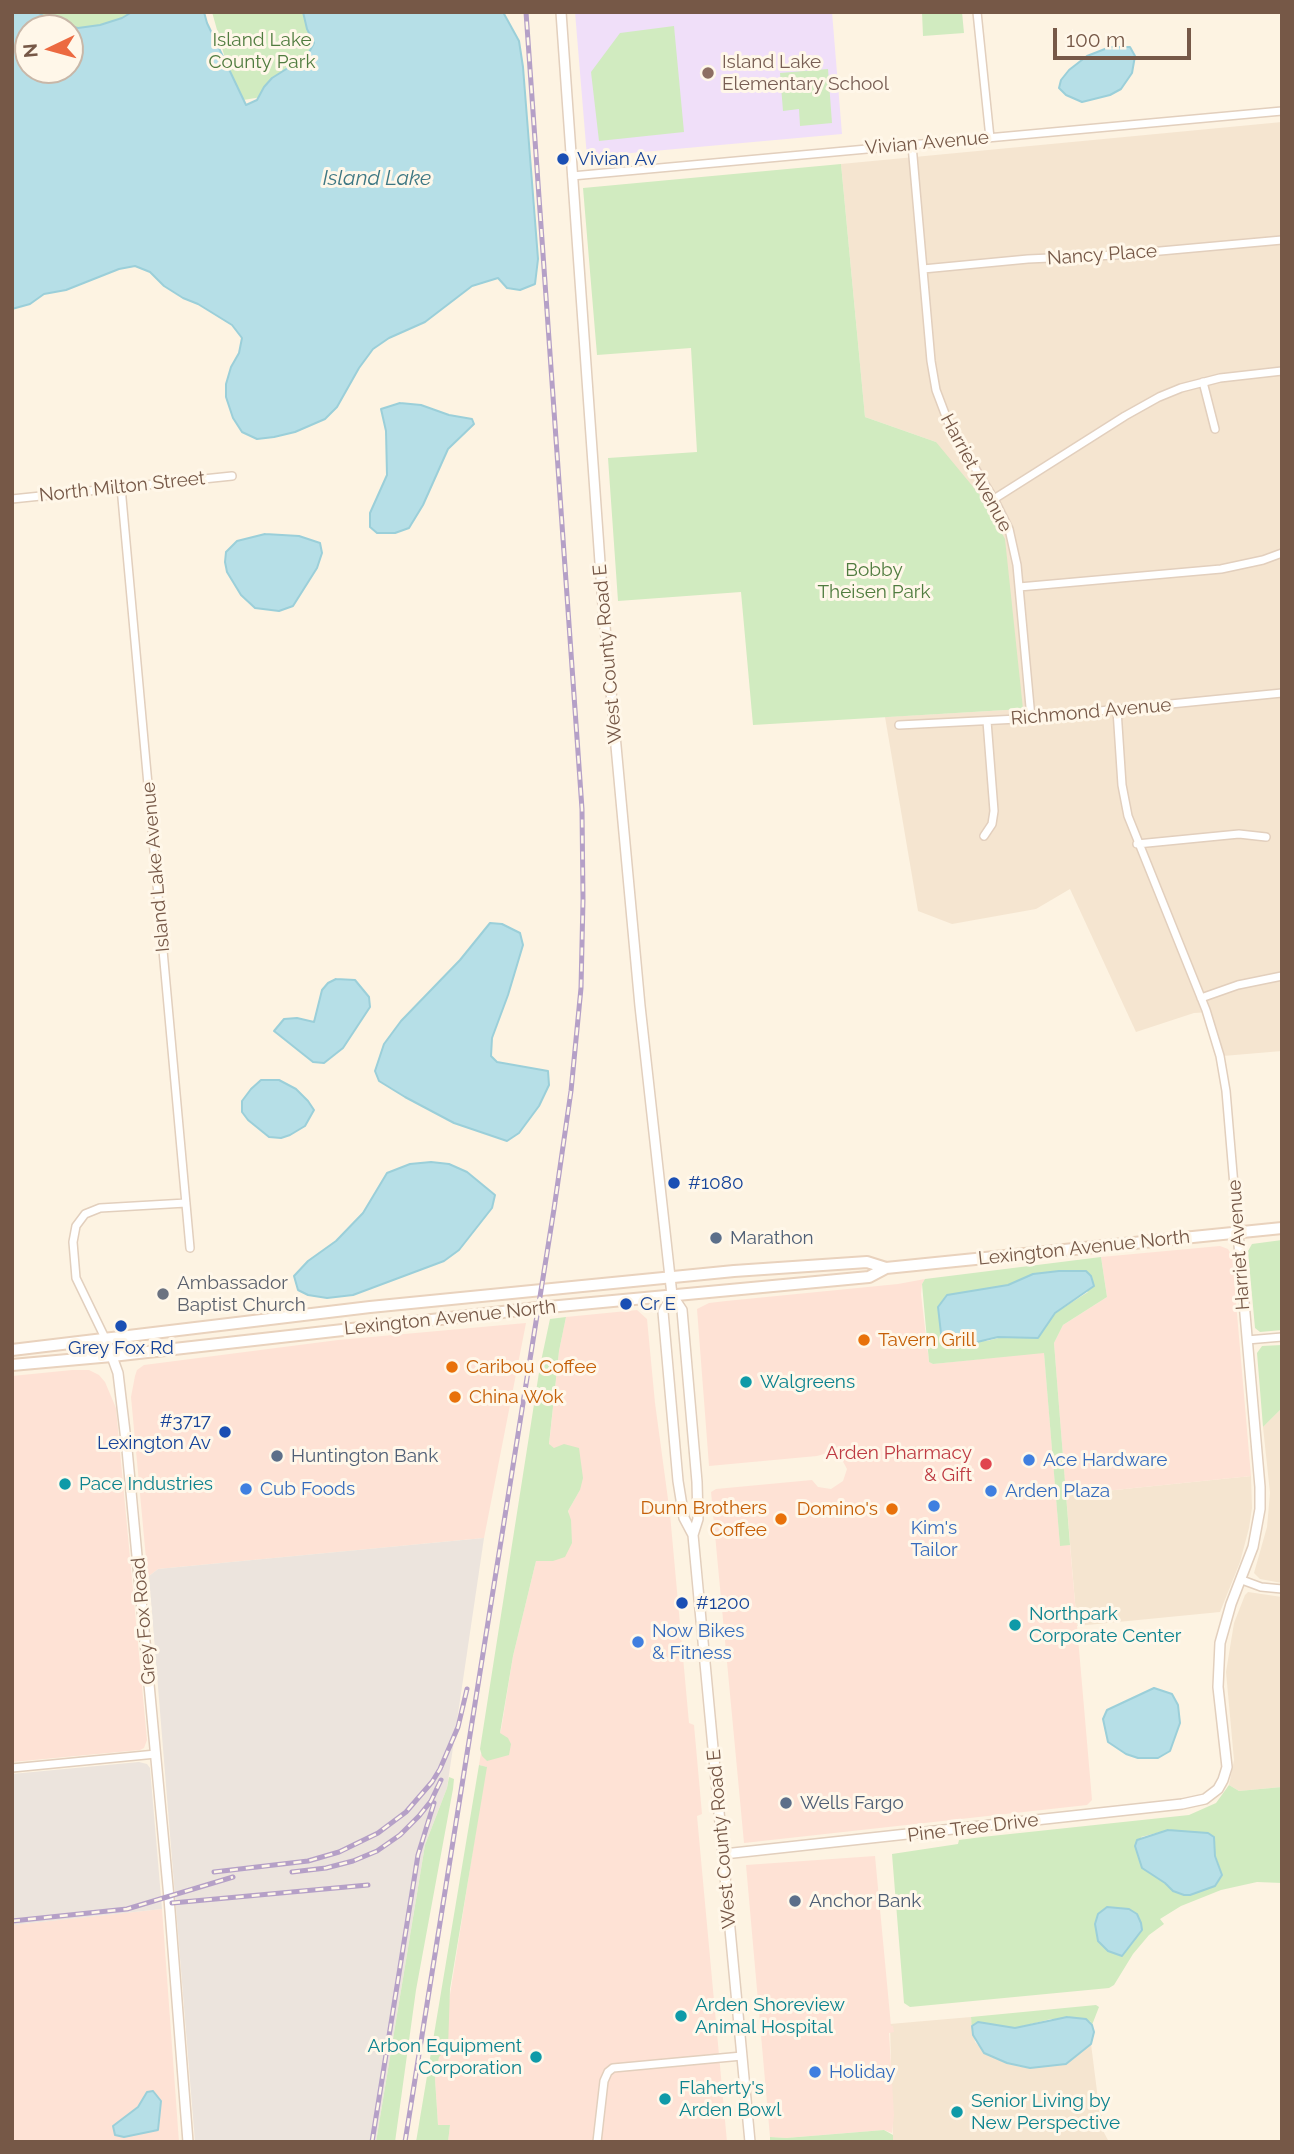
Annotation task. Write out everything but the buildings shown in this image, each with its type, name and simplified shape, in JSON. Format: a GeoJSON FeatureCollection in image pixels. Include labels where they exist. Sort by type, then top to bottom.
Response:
{"type":"FeatureCollection","features":[{"type":"Feature","properties":{"kind":"main road","name":"Lexington Avenue North"},"geometry":{"type":"LineString","coordinates":[[12,1365],[525,1309],[869,1277],[886,1268],[1282,1228]]}},
{"type":"Feature","properties":{"kind":"main road","name":"Lexington Avenue North"},"geometry":{"type":"LineString","coordinates":[[12,1350],[370,1307],[671,1277],[867,1262],[886,1268]]}},
{"type":"Feature","properties":{"kind":"street","name":"West County Road E"},"geometry":{"type":"LineString","coordinates":[[561,12],[605,633],[640,1006],[672,1295],[682,1310],[698,1519],[693,1535]]}},
{"type":"Feature","properties":{"kind":"street"},"geometry":{"type":"LineString","coordinates":[[977,12],[990,138]]}},
{"type":"Feature","properties":{"kind":"street","name":"Vivian Avenue"},"geometry":{"type":"LineString","coordinates":[[572,176],[1282,111]]}},
{"type":"Feature","properties":{"kind":"street","name":"Harriet Avenue"},"geometry":{"type":"LineString","coordinates":[[912,145],[932,370],[942,409],[994,499],[1012,539],[1031,718]]}},
{"type":"Feature","properties":{"kind":"street","name":"Nancy Place"},"geometry":{"type":"LineString","coordinates":[[923,269],[1282,240]]}},
{"type":"Feature","properties":{"kind":"street"},"geometry":{"type":"LineString","coordinates":[[994,499],[1159,397],[1203,382],[1282,371]]}},
{"type":"Feature","properties":{"kind":"street"},"geometry":{"type":"LineString","coordinates":[[1203,382],[1215,429]]}},
{"type":"Feature","properties":{"kind":"street","name":"North Milton Street"},"geometry":{"type":"LineString","coordinates":[[12,499],[232,476]]}},
{"type":"Feature","properties":{"kind":"street","name":"Island Lake Avenue"},"geometry":{"type":"LineString","coordinates":[[121,486],[190,1248]]}},
{"type":"Feature","properties":{"kind":"street"},"geometry":{"type":"LineString","coordinates":[[1019,587],[1221,569],[1282,553]]}},
{"type":"Feature","properties":{"kind":"street","name":"Richmond Avenue"},"geometry":{"type":"LineString","coordinates":[[899,725],[1031,718],[1282,693]]}},
{"type":"Feature","properties":{"kind":"street","name":"Harriet Avenue"},"geometry":{"type":"LineString","coordinates":[[1117,710],[1124,800],[1138,845],[1214,1034],[1224,1080],[1260,1509],[1255,1538],[1226,1620],[1218,1665],[1227,1767],[1218,1789]]}},
{"type":"Feature","properties":{"kind":"street"},"geometry":{"type":"LineString","coordinates":[[984,836],[992,824],[994,811],[987,721]]}},
{"type":"Feature","properties":{"kind":"street"},"geometry":{"type":"LineString","coordinates":[[1138,845],[1239,834],[1266,836]]}},
{"type":"Feature","properties":{"kind":"street"},"geometry":{"type":"LineString","coordinates":[[1201,998],[1238,985],[1282,976]]}},
{"type":"Feature","properties":{"kind":"street","name":"Grey Fox Road"},"geometry":{"type":"LineString","coordinates":[[186,1203],[100,1208],[85,1214],[76,1226],[73,1242],[76,1278],[106,1340],[118,1373],[122,1399],[156,1754],[188,2142]]}},
{"type":"Feature","properties":{"kind":"street","name":"West County Road E"},"geometry":{"type":"LineString","coordinates":[[672,1295],[663,1312],[678,1481],[684,1518],[693,1535],[750,2142]]}},
{"type":"Feature","properties":{"kind":"street"},"geometry":{"type":"LineString","coordinates":[[1247,1340],[1282,1337]]}},
{"type":"Feature","properties":{"kind":"street"},"geometry":{"type":"LineString","coordinates":[[1242,1580],[1261,1587],[1282,1589]]}},
{"type":"Feature","properties":{"kind":"street"},"geometry":{"type":"LineString","coordinates":[[12,1768],[156,1754]]}},
{"type":"Feature","properties":{"kind":"street","name":"Pine Tree Drive"},"geometry":{"type":"LineString","coordinates":[[724,1854],[1182,1804],[1205,1800],[1218,1789]]}},
{"type":"Feature","properties":{"kind":"street"},"geometry":{"type":"LineString","coordinates":[[597,2142],[604,2081],[613,2068],[742,2056]]}},
{"type":"Feature","properties":{"kind":"shaded area","name":"Island Lake Elementary School"},"geometry":{"type":"Polygon","coordinates":[[[575,12],[832,12],[842,134],[587,157],[575,12]]]}},
{"type":"Feature","properties":{"kind":"shaded area"},"geometry":{"type":"Polygon","coordinates":[[[1282,122],[1282,1051],[1223,1056],[1211,1012],[1194,1013],[1136,1032],[1070,889],[1036,909],[952,924],[918,911],[885,717],[1023,709],[936,442],[865,417],[841,164],[1282,122]]]}},
{"type":"Feature","properties":{"kind":"shaded area"},"geometry":{"type":"Polygon","coordinates":[[[1220,1246],[1228,1249],[1232,1256],[1251,1476],[1066,1495],[1054,1343],[1063,1325],[1107,1297],[1101,1257],[1220,1246]]]}},
{"type":"Feature","properties":{"kind":"shaded area"},"geometry":{"type":"Polygon","coordinates":[[[925,1279],[921,1294],[929,1362],[933,1364],[1044,1352],[1060,1545],[1070,1545],[1092,1800],[1087,1805],[744,1843],[711,1492],[716,1489],[812,1480],[818,1487],[831,1489],[843,1481],[847,1469],[840,1456],[831,1452],[817,1456],[709,1466],[697,1309],[709,1303],[925,1279]]]}},
{"type":"Feature","properties":{"kind":"shaded area"},"geometry":{"type":"Polygon","coordinates":[[[637,1310],[647,1319],[670,1514],[689,1723],[694,1725],[702,1814],[697,1816],[727,2142],[448,2142],[450,2125],[438,2125],[435,2079],[486,1767],[479,1765],[481,1753],[487,1761],[501,1730],[513,1656],[536,1561],[553,1561],[568,1511],[580,1490],[554,1448],[549,1445],[559,1351],[566,1317],[637,1310]]]}},
{"type":"Feature","properties":{"kind":"shaded area"},"geometry":{"type":"Polygon","coordinates":[[[526,1323],[484,1538],[158,1569],[148,1580],[131,1397],[137,1370],[144,1365],[338,1340],[526,1323]]]}},
{"type":"Feature","properties":{"kind":"shaded area"},"geometry":{"type":"Polygon","coordinates":[[[89,1370],[99,1375],[105,1382],[116,1408],[147,1740],[144,1748],[140,1750],[12,1762],[12,1376],[89,1370]]]}},
{"type":"Feature","properties":{"kind":"shaded area"},"geometry":{"type":"Polygon","coordinates":[[[1282,1408],[1282,1583],[1260,1579],[1254,1573],[1267,1527],[1270,1493],[1263,1427],[1282,1408]]]}},
{"type":"Feature","properties":{"kind":"shaded area"},"geometry":{"type":"Polygon","coordinates":[[[1251,1476],[1252,1508],[1249,1528],[1240,1562],[1220,1612],[1077,1626],[1066,1495],[1251,1476]]]}},
{"type":"Feature","properties":{"kind":"shaded area"},"geometry":{"type":"Polygon","coordinates":[[[484,1538],[447,1788],[425,1845],[376,2142],[195,2142],[149,1576],[158,1569],[484,1538]]]}},
{"type":"Feature","properties":{"kind":"shaded area"},"geometry":{"type":"Polygon","coordinates":[[[1248,1592],[1282,1597],[1282,1787],[1239,1791],[1229,1785],[1234,1760],[1226,1672],[1234,1623],[1248,1592]]]}},
{"type":"Feature","properties":{"kind":"shaded area"},"geometry":{"type":"Polygon","coordinates":[[[139,1762],[150,1768],[162,1909],[12,1925],[12,1774],[139,1762]]]}},
{"type":"Feature","properties":{"kind":"shaded area"},"geometry":{"type":"Polygon","coordinates":[[[875,1856],[891,2026],[894,2032],[889,2033],[894,2115],[892,2133],[884,2130],[770,2137],[746,1865],[875,1856]]]}},
{"type":"Feature","properties":{"kind":"shaded area"},"geometry":{"type":"Polygon","coordinates":[[[162,1909],[179,2142],[12,2142],[12,1925],[162,1909]]]}},
{"type":"Feature","properties":{"kind":"shaded area"},"geometry":{"type":"Polygon","coordinates":[[[971,2017],[975,2042],[991,2057],[1017,2066],[1030,2068],[1066,2064],[1091,2044],[1099,2107],[1104,2124],[1100,2125],[1109,2142],[893,2142],[890,2024],[971,2017]]]}},
{"type":"Feature","properties":{"kind":"green space"},"geometry":{"type":"Polygon","coordinates":[[[25,12],[140,12],[141,17],[84,29],[84,14],[25,12]]]}},
{"type":"Feature","properties":{"kind":"green space","name":"Island Lake County Park"},"geometry":{"type":"Polygon","coordinates":[[[212,12],[312,12],[320,48],[268,96],[237,101],[212,12]]]}},
{"type":"Feature","properties":{"kind":"green space"},"geometry":{"type":"Polygon","coordinates":[[[922,12],[962,12],[964,33],[923,36],[922,12]]]}},
{"type":"Feature","properties":{"kind":"green space"},"geometry":{"type":"Polygon","coordinates":[[[674,26],[684,132],[599,141],[591,72],[620,33],[674,26]]]}},
{"type":"Feature","properties":{"kind":"green space"},"geometry":{"type":"Polygon","coordinates":[[[828,69],[832,123],[800,126],[799,109],[783,111],[780,73],[828,69]]]}},
{"type":"Feature","properties":{"kind":"green space","name":"Bobby Theisen Park"},"geometry":{"type":"Polygon","coordinates":[[[841,164],[865,417],[936,442],[984,500],[1005,539],[1023,709],[753,725],[741,592],[618,601],[608,458],[697,452],[691,348],[597,355],[583,188],[841,164]]]}},
{"type":"Feature","properties":{"kind":"green space"},"geometry":{"type":"Polygon","coordinates":[[[1282,1240],[1282,1330],[1260,1332],[1255,1328],[1248,1251],[1252,1244],[1282,1240]]]}},
{"type":"Feature","properties":{"kind":"green space"},"geometry":{"type":"Polygon","coordinates":[[[1101,1257],[1107,1297],[1063,1325],[1054,1343],[1070,1545],[1060,1546],[1044,1353],[933,1364],[929,1362],[922,1284],[925,1279],[1101,1257]],[[1059,1271],[1033,1274],[1008,1285],[947,1295],[938,1307],[942,1342],[987,1341],[1006,1336],[1038,1338],[1055,1313],[1088,1292],[1059,1271]]]}},
{"type":"Feature","properties":{"kind":"green space"},"geometry":{"type":"Polygon","coordinates":[[[566,1317],[559,1351],[549,1444],[554,1448],[564,1444],[579,1448],[583,1478],[580,1490],[568,1511],[572,1543],[565,1557],[553,1561],[536,1561],[513,1656],[500,1733],[508,1738],[511,1744],[509,1755],[487,1761],[480,1749],[540,1366],[550,1319],[566,1317]]]}},
{"type":"Feature","properties":{"kind":"green space"},"geometry":{"type":"Polygon","coordinates":[[[1282,1345],[1282,1408],[1263,1427],[1257,1353],[1262,1346],[1282,1345]]]}},
{"type":"Feature","properties":{"kind":"green space"},"geometry":{"type":"Polygon","coordinates":[[[479,1765],[487,1767],[450,1989],[448,2048],[439,2057],[435,2079],[438,2125],[450,2125],[448,2142],[416,2142],[479,1765]]]}},
{"type":"Feature","properties":{"kind":"green space"},"geometry":{"type":"Polygon","coordinates":[[[449,1777],[454,1779],[453,1789],[416,1990],[395,2142],[376,2142],[425,1845],[449,1777]]]}},
{"type":"Feature","properties":{"kind":"green space"},"geometry":{"type":"Polygon","coordinates":[[[1229,1785],[1239,1791],[1282,1787],[1282,1883],[1257,1882],[1221,1890],[1181,1906],[1160,1919],[1164,1924],[1149,1935],[1133,1954],[1114,1985],[1109,1988],[910,2007],[904,2003],[892,1854],[958,1844],[959,1840],[1189,1815],[1216,1803],[1229,1785]],[[1168,1830],[1141,1837],[1165,1883],[1177,1893],[1190,1895],[1215,1886],[1222,1875],[1208,1833],[1168,1830]]]}},
{"type":"Feature","properties":{"kind":"green space"},"geometry":{"type":"Polygon","coordinates":[[[1096,2005],[1099,2007],[1092,2025],[1090,2021],[1051,2019],[1015,2028],[985,2023],[972,2026],[972,2029],[971,2017],[1096,2005]]]}},
{"type":"Feature","properties":{"kind":"green space"},"geometry":{"type":"Polygon","coordinates":[[[884,2130],[893,2135],[893,2142],[770,2142],[770,2137],[884,2130]]]}},
{"type":"Feature","properties":{"kind":"water","name":"Island Lake"},"geometry":{"type":"Polygon","coordinates":[[[12,12],[40,14],[14,14],[14,84],[84,84],[84,27],[100,25],[132,12],[204,12],[246,105],[257,100],[272,78],[307,56],[314,43],[303,12],[503,12],[519,41],[523,67],[538,259],[535,284],[520,290],[507,288],[498,278],[472,286],[425,322],[389,338],[373,349],[337,407],[325,419],[295,432],[274,437],[257,439],[242,432],[233,418],[226,397],[226,384],[242,338],[232,325],[164,286],[150,272],[135,266],[119,269],[66,290],[44,294],[30,304],[12,309],[12,12]]]}},
{"type":"Feature","properties":{"kind":"water"},"geometry":{"type":"Polygon","coordinates":[[[1110,47],[1130,47],[1135,56],[1132,73],[1121,89],[1110,95],[1082,102],[1066,95],[1059,88],[1061,80],[1069,70],[1087,56],[1110,47]]]}},
{"type":"Feature","properties":{"kind":"water"},"geometry":{"type":"Polygon","coordinates":[[[400,403],[421,405],[449,415],[472,419],[474,424],[448,449],[423,505],[409,528],[395,533],[377,533],[370,527],[370,513],[387,475],[386,431],[381,409],[400,403]]]}},
{"type":"Feature","properties":{"kind":"water"},"geometry":{"type":"Polygon","coordinates":[[[265,534],[299,536],[320,543],[322,553],[317,568],[293,606],[279,611],[255,608],[241,595],[227,572],[225,562],[226,552],[237,541],[265,534]]]}},
{"type":"Feature","properties":{"kind":"water"},"geometry":{"type":"Polygon","coordinates":[[[490,923],[502,924],[520,933],[523,945],[492,1038],[491,1056],[497,1062],[548,1071],[549,1085],[539,1106],[519,1133],[507,1141],[454,1123],[379,1081],[375,1071],[384,1044],[401,1021],[460,960],[490,923]]]}},
{"type":"Feature","properties":{"kind":"water"},"geometry":{"type":"Polygon","coordinates":[[[336,979],[355,980],[369,997],[370,1007],[343,1048],[324,1063],[313,1062],[274,1031],[284,1019],[297,1018],[314,1022],[322,990],[336,979]]]}},
{"type":"Feature","properties":{"kind":"water"},"geometry":{"type":"Polygon","coordinates":[[[261,1080],[279,1080],[296,1089],[308,1101],[314,1110],[305,1126],[281,1138],[269,1137],[248,1120],[242,1112],[242,1101],[261,1080]]]}},
{"type":"Feature","properties":{"kind":"water"},"geometry":{"type":"Polygon","coordinates":[[[410,1164],[449,1164],[467,1172],[495,1195],[492,1208],[459,1250],[444,1261],[353,1295],[327,1298],[308,1295],[298,1290],[294,1276],[308,1261],[336,1241],[363,1213],[387,1173],[410,1164]]]}},
{"type":"Feature","properties":{"kind":"water"},"geometry":{"type":"Polygon","coordinates":[[[1086,1271],[1094,1286],[1055,1313],[1038,1338],[998,1337],[956,1347],[949,1347],[942,1342],[938,1307],[947,1295],[1008,1285],[1033,1274],[1086,1271]]]}},
{"type":"Feature","properties":{"kind":"water"},"geometry":{"type":"Polygon","coordinates":[[[1154,1688],[1172,1694],[1178,1705],[1180,1723],[1170,1751],[1158,1758],[1138,1758],[1126,1754],[1108,1742],[1103,1719],[1107,1710],[1154,1688]]]}},
{"type":"Feature","properties":{"kind":"water"},"geometry":{"type":"Polygon","coordinates":[[[1168,1830],[1208,1833],[1214,1837],[1215,1856],[1222,1875],[1215,1886],[1184,1895],[1173,1891],[1142,1868],[1135,1846],[1137,1840],[1168,1830]]]}},
{"type":"Feature","properties":{"kind":"water"},"geometry":{"type":"Polygon","coordinates":[[[1107,1907],[1129,1909],[1137,1914],[1141,1923],[1142,1930],[1122,1956],[1108,1951],[1098,1941],[1095,1924],[1098,1914],[1107,1907]]]}},
{"type":"Feature","properties":{"kind":"water"},"geometry":{"type":"Polygon","coordinates":[[[1067,2017],[1086,2019],[1094,2032],[1091,2044],[1066,2064],[1030,2068],[1007,2063],[984,2053],[973,2035],[972,2026],[978,2022],[1015,2028],[1067,2017]]]}},
{"type":"Feature","properties":{"kind":"water"},"geometry":{"type":"Polygon","coordinates":[[[153,2091],[161,2101],[158,2130],[124,2137],[115,2135],[113,2126],[138,2107],[147,2092],[153,2091]]]}},
{"type":"Feature","properties":{"kind":"railway"},"geometry":{"type":"LineString","coordinates":[[405,2142],[554,1209],[571,1091],[581,988],[582,809],[526,12]]}},
{"type":"Feature","properties":{"kind":"railway"},"geometry":{"type":"LineString","coordinates":[[214,1872],[308,1861],[339,1852],[378,1833],[406,1812],[432,1782],[458,1727],[467,1689]]}},
{"type":"Feature","properties":{"kind":"railway"},"geometry":{"type":"LineString","coordinates":[[292,1872],[326,1868],[377,1851],[400,1835],[419,1816],[431,1801],[441,1780]]}},
{"type":"Feature","properties":{"kind":"railway"},"geometry":{"type":"LineString","coordinates":[[372,2142],[418,1855],[434,1803]]}},
{"type":"Feature","properties":{"kind":"railway"},"geometry":{"type":"LineString","coordinates":[[12,1921],[127,1909],[233,1877]]}},
{"type":"Feature","properties":{"kind":"railway"},"geometry":{"type":"LineString","coordinates":[[172,1903],[368,1885]]}},
{"type":"Feature","properties":{"kind":"place","name":"Island Lake Elementary School"},"geometry":{"type":"Point","coordinates":[708,73]}},
{"type":"Feature","properties":{"kind":"place","name":"Vivian Av"},"geometry":{"type":"Point","coordinates":[563,159]}},
{"type":"Feature","properties":{"kind":"place","name":"#1080"},"geometry":{"type":"Point","coordinates":[674,1183]}},
{"type":"Feature","properties":{"kind":"place","name":"Marathon"},"geometry":{"type":"Point","coordinates":[716,1238]}},
{"type":"Feature","properties":{"kind":"place","name":"Ambassador Baptist Church"},"geometry":{"type":"Point","coordinates":[163,1294]}},
{"type":"Feature","properties":{"kind":"place","name":"Cr E"},"geometry":{"type":"Point","coordinates":[626,1304]}},
{"type":"Feature","properties":{"kind":"place","name":"Grey Fox Rd"},"geometry":{"type":"Point","coordinates":[121,1326]}},
{"type":"Feature","properties":{"kind":"place","name":"Tavern Grill"},"geometry":{"type":"Point","coordinates":[864,1340]}},
{"type":"Feature","properties":{"kind":"place","name":"Caribou Coffee"},"geometry":{"type":"Point","coordinates":[452,1367]}},
{"type":"Feature","properties":{"kind":"place","name":"Walgreens"},"geometry":{"type":"Point","coordinates":[746,1382]}},
{"type":"Feature","properties":{"kind":"place","name":"China Wok"},"geometry":{"type":"Point","coordinates":[455,1397]}},
{"type":"Feature","properties":{"kind":"place","name":"#3717 Lexington Av"},"geometry":{"type":"Point","coordinates":[225,1432]}},
{"type":"Feature","properties":{"kind":"place","name":"Huntington Bank"},"geometry":{"type":"Point","coordinates":[277,1456]}},
{"type":"Feature","properties":{"kind":"place","name":"Ace Hardware"},"geometry":{"type":"Point","coordinates":[1029,1460]}},
{"type":"Feature","properties":{"kind":"place","name":"Arden Pharmacy & Gift"},"geometry":{"type":"Point","coordinates":[986,1464]}},
{"type":"Feature","properties":{"kind":"place","name":"Pace Industries"},"geometry":{"type":"Point","coordinates":[65,1484]}},
{"type":"Feature","properties":{"kind":"place","name":"Cub Foods"},"geometry":{"type":"Point","coordinates":[246,1489]}},
{"type":"Feature","properties":{"kind":"place","name":"Arden Plaza"},"geometry":{"type":"Point","coordinates":[991,1491]}},
{"type":"Feature","properties":{"kind":"place","name":"Kim's Tailor"},"geometry":{"type":"Point","coordinates":[934,1506]}},
{"type":"Feature","properties":{"kind":"place","name":"Domino's"},"geometry":{"type":"Point","coordinates":[892,1509]}},
{"type":"Feature","properties":{"kind":"place","name":"Dunn Brothers Coffee"},"geometry":{"type":"Point","coordinates":[781,1519]}},
{"type":"Feature","properties":{"kind":"place","name":"#1200"},"geometry":{"type":"Point","coordinates":[682,1603]}},
{"type":"Feature","properties":{"kind":"place","name":"Northpark Corporate Center"},"geometry":{"type":"Point","coordinates":[1015,1625]}},
{"type":"Feature","properties":{"kind":"place","name":"Now Bikes & Fitness"},"geometry":{"type":"Point","coordinates":[638,1642]}},
{"type":"Feature","properties":{"kind":"place","name":"Wells Fargo"},"geometry":{"type":"Point","coordinates":[786,1803]}},
{"type":"Feature","properties":{"kind":"place","name":"Anchor Bank"},"geometry":{"type":"Point","coordinates":[795,1901]}},
{"type":"Feature","properties":{"kind":"place","name":"Arden Shoreview Animal Hospital"},"geometry":{"type":"Point","coordinates":[681,2016]}},
{"type":"Feature","properties":{"kind":"place","name":"Arbon Equipment Corporation"},"geometry":{"type":"Point","coordinates":[536,2057]}},
{"type":"Feature","properties":{"kind":"place","name":"Holiday"},"geometry":{"type":"Point","coordinates":[815,2072]}},
{"type":"Feature","properties":{"kind":"place","name":"Flaherty's Arden Bowl"},"geometry":{"type":"Point","coordinates":[665,2099]}},
{"type":"Feature","properties":{"kind":"place","name":"Senior Living by New Perspective"},"geometry":{"type":"Point","coordinates":[957,2112]}}]}
